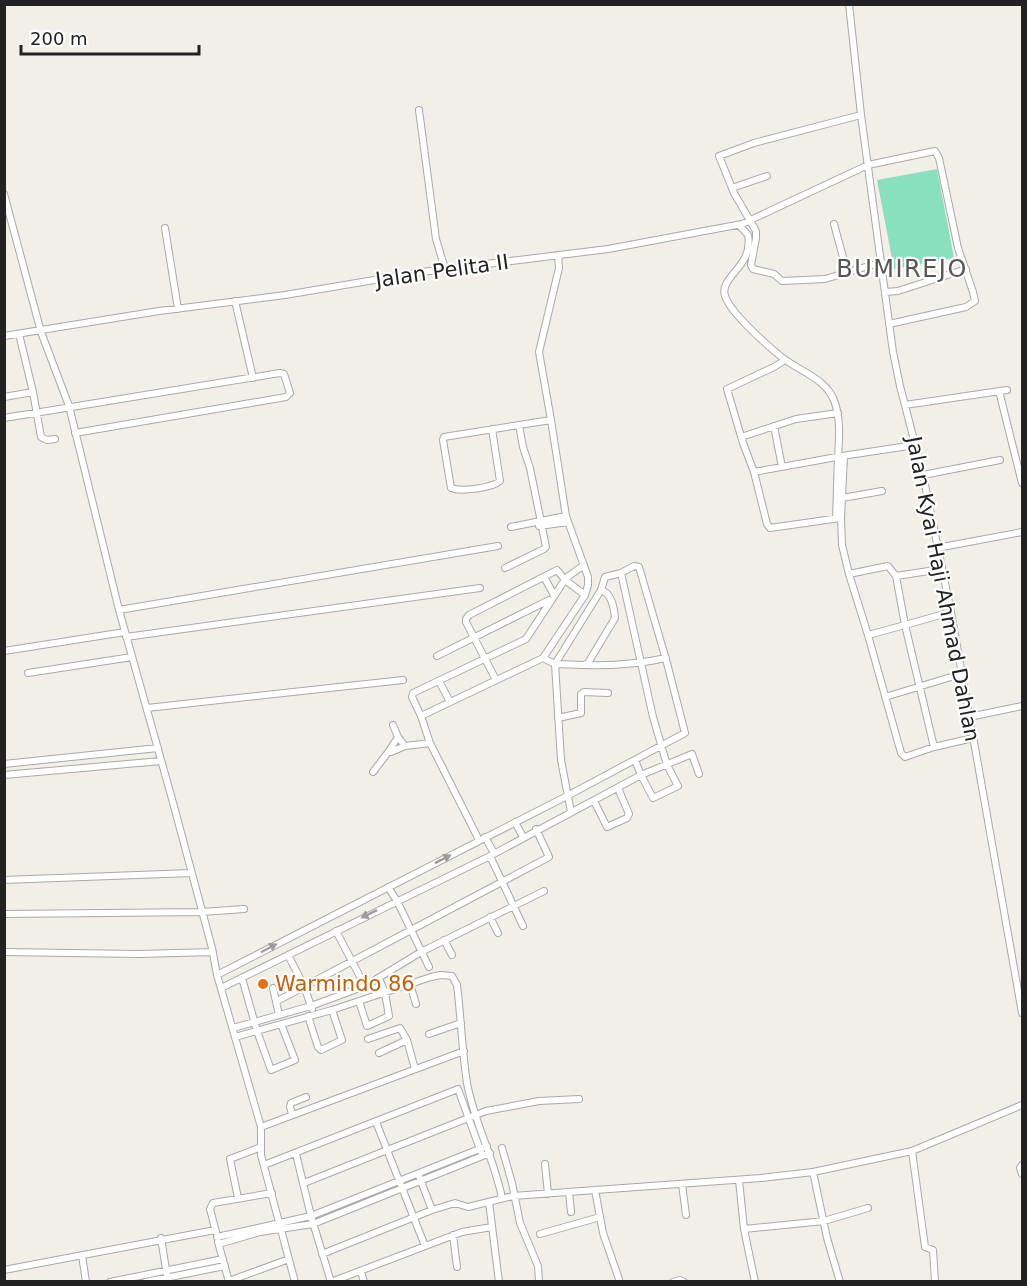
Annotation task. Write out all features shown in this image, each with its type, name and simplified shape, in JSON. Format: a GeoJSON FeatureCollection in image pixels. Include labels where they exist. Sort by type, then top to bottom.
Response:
{"type":"FeatureCollection","features":[{"type":"Feature","properties":{"kind":"street","name":"Jalan Kyai Haji Ahmad Dahlan"},"geometry":{"type":"LineString","coordinates":[[849,4],[861,115],[889,324],[910,446],[923,475],[958,675],[969,717],[1023,1013]]}},
{"type":"Feature","properties":{"kind":"street"},"geometry":{"type":"LineString","coordinates":[[419,110],[436,239],[445,269]]}},
{"type":"Feature","properties":{"kind":"street"},"geometry":{"type":"LineString","coordinates":[[861,115],[754,143],[719,156],[745,223],[750,242],[748,263],[753,269],[774,274],[782,281],[825,279],[882,262]]}},
{"type":"Feature","properties":{"kind":"street","name":"Jalan Pelita II"},"geometry":{"type":"LineString","coordinates":[[4,336],[445,269],[564,254],[745,223],[868,165],[932,151],[937,153],[958,248],[966,269]]}},
{"type":"Feature","properties":{"kind":"street"},"geometry":{"type":"LineString","coordinates":[[732,188],[767,176]]}},
{"type":"Feature","properties":{"kind":"street"},"geometry":{"type":"LineString","coordinates":[[5,197],[8,216],[41,332],[69,406],[119,610],[213,952],[217,975],[261,1127],[264,1165],[295,1281]]}},
{"type":"Feature","properties":{"kind":"street"},"geometry":{"type":"LineString","coordinates":[[745,223],[756,235],[748,263],[724,286],[724,294],[735,312],[785,360],[828,390],[835,402],[840,422],[842,498],[839,518]]}},
{"type":"Feature","properties":{"kind":"street"},"geometry":{"type":"LineString","coordinates":[[834,224],[847,272]]}},
{"type":"Feature","properties":{"kind":"street"},"geometry":{"type":"LineString","coordinates":[[165,228],[178,309]]}},
{"type":"Feature","properties":{"kind":"street"},"geometry":{"type":"LineString","coordinates":[[564,254],[539,352],[567,519],[588,577],[585,595],[549,662],[558,718],[561,760],[571,812]]}},
{"type":"Feature","properties":{"kind":"street"},"geometry":{"type":"LineString","coordinates":[[885,292],[898,291],[966,269],[975,299],[971,305],[889,324]]}},
{"type":"Feature","properties":{"kind":"street"},"geometry":{"type":"LineString","coordinates":[[235,301],[253,378]]}},
{"type":"Feature","properties":{"kind":"street"},"geometry":{"type":"LineString","coordinates":[[19,334],[38,413],[41,437],[47,440],[55,439]]}},
{"type":"Feature","properties":{"kind":"street"},"geometry":{"type":"LineString","coordinates":[[785,360],[727,389],[770,528],[839,518]]}},
{"type":"Feature","properties":{"kind":"street"},"geometry":{"type":"LineString","coordinates":[[4,418],[283,373],[290,395],[219,410],[75,433]]}},
{"type":"Feature","properties":{"kind":"street"},"geometry":{"type":"LineString","coordinates":[[904,405],[1007,390]]}},
{"type":"Feature","properties":{"kind":"street"},"geometry":{"type":"LineString","coordinates":[[999,391],[1023,483]]}},
{"type":"Feature","properties":{"kind":"street"},"geometry":{"type":"LineString","coordinates":[[4,397],[33,392]]}},
{"type":"Feature","properties":{"kind":"street"},"geometry":{"type":"LineString","coordinates":[[741,437],[796,419],[838,413]]}},
{"type":"Feature","properties":{"kind":"street"},"geometry":{"type":"LineString","coordinates":[[492,429],[500,481],[495,485],[460,490],[451,488],[443,438],[492,429],[551,420]]}},
{"type":"Feature","properties":{"kind":"street"},"geometry":{"type":"LineString","coordinates":[[505,568],[545,548],[519,425]]}},
{"type":"Feature","properties":{"kind":"street"},"geometry":{"type":"LineString","coordinates":[[774,426],[782,467]]}},
{"type":"Feature","properties":{"kind":"street"},"geometry":{"type":"LineString","coordinates":[[754,472],[910,446]]}},
{"type":"Feature","properties":{"kind":"street"},"geometry":{"type":"LineString","coordinates":[[841,456],[839,518],[842,545],[902,756],[973,738]]}},
{"type":"Feature","properties":{"kind":"street"},"geometry":{"type":"LineString","coordinates":[[923,475],[1000,460]]}},
{"type":"Feature","properties":{"kind":"street"},"geometry":{"type":"LineString","coordinates":[[842,498],[882,491]]}},
{"type":"Feature","properties":{"kind":"street"},"geometry":{"type":"LineString","coordinates":[[509,529],[567,519]]}},
{"type":"Feature","properties":{"kind":"street"},"geometry":{"type":"LineString","coordinates":[[937,548],[1023,532]]}},
{"type":"Feature","properties":{"kind":"street"},"geometry":{"type":"LineString","coordinates":[[119,610],[498,546]]}},
{"type":"Feature","properties":{"kind":"street"},"geometry":{"type":"LineString","coordinates":[[523,926],[492,854],[430,743],[412,697],[413,693],[526,639],[565,580],[584,565]]}},
{"type":"Feature","properties":{"kind":"street"},"geometry":{"type":"LineString","coordinates":[[217,975],[662,747],[685,733],[666,658],[638,566],[605,577],[601,590],[549,662]]}},
{"type":"Feature","properties":{"kind":"street"},"geometry":{"type":"LineString","coordinates":[[849,574],[888,566],[896,576],[905,625],[934,747]]}},
{"type":"Feature","properties":{"kind":"street"},"geometry":{"type":"LineString","coordinates":[[496,680],[466,622],[469,615],[557,570],[565,580],[585,595]]}},
{"type":"Feature","properties":{"kind":"street"},"geometry":{"type":"LineString","coordinates":[[896,576],[939,570]]}},
{"type":"Feature","properties":{"kind":"street"},"geometry":{"type":"LineString","coordinates":[[621,573],[662,747],[667,765],[678,786],[651,798],[635,760]]}},
{"type":"Feature","properties":{"kind":"street"},"geometry":{"type":"LineString","coordinates":[[544,577],[552,597]]}},
{"type":"Feature","properties":{"kind":"street"},"geometry":{"type":"LineString","coordinates":[[4,651],[480,588]]}},
{"type":"Feature","properties":{"kind":"street"},"geometry":{"type":"LineString","coordinates":[[586,665],[615,618],[610,598],[606,591],[601,590]]}},
{"type":"Feature","properties":{"kind":"street"},"geometry":{"type":"LineString","coordinates":[[437,656],[528,612],[552,597]]}},
{"type":"Feature","properties":{"kind":"street"},"geometry":{"type":"LineString","coordinates":[[528,612],[534,626]]}},
{"type":"Feature","properties":{"kind":"street"},"geometry":{"type":"LineString","coordinates":[[868,635],[947,613]]}},
{"type":"Feature","properties":{"kind":"street"},"geometry":{"type":"LineString","coordinates":[[28,673],[132,657]]}},
{"type":"Feature","properties":{"kind":"street"},"geometry":{"type":"LineString","coordinates":[[421,716],[496,680],[549,662],[586,665],[642,664],[666,658]]}},
{"type":"Feature","properties":{"kind":"street"},"geometry":{"type":"LineString","coordinates":[[885,697],[958,675]]}},
{"type":"Feature","properties":{"kind":"street"},"geometry":{"type":"LineString","coordinates":[[147,708],[403,680]]}},
{"type":"Feature","properties":{"kind":"street"},"geometry":{"type":"LineString","coordinates":[[439,681],[450,702]]}},
{"type":"Feature","properties":{"kind":"street"},"geometry":{"type":"LineString","coordinates":[[558,718],[581,713],[582,693],[608,693]]}},
{"type":"Feature","properties":{"kind":"street"},"geometry":{"type":"LineString","coordinates":[[969,717],[1023,706]]}},
{"type":"Feature","properties":{"kind":"street"},"geometry":{"type":"LineString","coordinates":[[393,725],[405,746]]}},
{"type":"Feature","properties":{"kind":"street"},"geometry":{"type":"LineString","coordinates":[[373,772],[398,737]]}},
{"type":"Feature","properties":{"kind":"street"},"geometry":{"type":"LineString","coordinates":[[390,751],[393,752],[405,746],[430,743]]}},
{"type":"Feature","properties":{"kind":"street"},"geometry":{"type":"LineString","coordinates":[[4,764],[158,748]]}},
{"type":"Feature","properties":{"kind":"street"},"geometry":{"type":"LineString","coordinates":[[113,753],[114,766]]}},
{"type":"Feature","properties":{"kind":"street"},"geometry":{"type":"LineString","coordinates":[[221,988],[492,854],[641,775],[692,754],[699,774]]}},
{"type":"Feature","properties":{"kind":"street"},"geometry":{"type":"LineString","coordinates":[[4,775],[161,761]]}},
{"type":"Feature","properties":{"kind":"street"},"geometry":{"type":"LineString","coordinates":[[594,801],[607,827],[627,818],[629,814],[618,788]]}},
{"type":"Feature","properties":{"kind":"street"},"geometry":{"type":"LineString","coordinates":[[515,822],[523,837]]}},
{"type":"Feature","properties":{"kind":"street"},"geometry":{"type":"LineString","coordinates":[[277,1001],[549,856],[536,829]]}},
{"type":"Feature","properties":{"kind":"street"},"geometry":{"type":"LineString","coordinates":[[4,880],[191,873]]}},
{"type":"Feature","properties":{"kind":"street"},"geometry":{"type":"LineString","coordinates":[[388,887],[429,967]]}},
{"type":"Feature","properties":{"kind":"street"},"geometry":{"type":"LineString","coordinates":[[235,1036],[281,1024],[311,1012],[380,978],[444,940],[544,891]]}},
{"type":"Feature","properties":{"kind":"street"},"geometry":{"type":"LineString","coordinates":[[4,914],[202,912],[244,909]]}},
{"type":"Feature","properties":{"kind":"street"},"geometry":{"type":"LineString","coordinates":[[490,917],[498,933]]}},
{"type":"Feature","properties":{"kind":"street"},"geometry":{"type":"LineString","coordinates":[[309,927],[315,941]]}},
{"type":"Feature","properties":{"kind":"street"},"geometry":{"type":"LineString","coordinates":[[336,931],[365,986]]}},
{"type":"Feature","properties":{"kind":"street"},"geometry":{"type":"LineString","coordinates":[[444,940],[452,955]]}},
{"type":"Feature","properties":{"kind":"street"},"geometry":{"type":"LineString","coordinates":[[4,952],[139,954],[213,952]]}},
{"type":"Feature","properties":{"kind":"street"},"geometry":{"type":"LineString","coordinates":[[288,955],[304,986],[318,1047],[321,1050],[340,1041],[343,1037],[332,1010]]}},
{"type":"Feature","properties":{"kind":"street"},"geometry":{"type":"LineString","coordinates":[[233,1028],[279,1015],[332,1010],[384,991],[441,975],[452,976],[457,985],[467,1083],[474,1115],[485,1151],[504,1198]]}},
{"type":"Feature","properties":{"kind":"street"},"geometry":{"type":"LineString","coordinates":[[242,978],[256,1030],[271,1070],[295,1060],[281,1024]]}},
{"type":"Feature","properties":{"kind":"street"},"geometry":{"type":"LineString","coordinates":[[359,1001],[365,1024],[369,1026],[389,1016],[380,978]]}},
{"type":"Feature","properties":{"kind":"street"},"geometry":{"type":"LineString","coordinates":[[410,984],[416,1004]]}},
{"type":"Feature","properties":{"kind":"street"},"geometry":{"type":"LineString","coordinates":[[273,988],[279,1015]]}},
{"type":"Feature","properties":{"kind":"street"},"geometry":{"type":"LineString","coordinates":[[429,1034],[461,1023]]}},
{"type":"Feature","properties":{"kind":"street"},"geometry":{"type":"LineString","coordinates":[[368,1039],[398,1028],[401,1029],[407,1040],[415,1069]]}},
{"type":"Feature","properties":{"kind":"street"},"geometry":{"type":"LineString","coordinates":[[378,1053],[407,1040]]}},
{"type":"Feature","properties":{"kind":"street"},"geometry":{"type":"LineString","coordinates":[[261,1127],[464,1051]]}},
{"type":"Feature","properties":{"kind":"street"},"geometry":{"type":"LineString","coordinates":[[264,1165],[458,1089],[474,1115]]}},
{"type":"Feature","properties":{"kind":"street"},"geometry":{"type":"LineString","coordinates":[[292,1114],[291,1102],[306,1097]]}},
{"type":"Feature","properties":{"kind":"street"},"geometry":{"type":"LineString","coordinates":[[304,1183],[486,1111],[539,1101],[579,1099]]}},
{"type":"Feature","properties":{"kind":"street"},"geometry":{"type":"LineString","coordinates":[[322,1254],[455,1203],[468,1207],[514,1196],[740,1180],[813,1172],[912,1151],[1023,1105]]}},
{"type":"Feature","properties":{"kind":"street"},"geometry":{"type":"LineString","coordinates":[[375,1122],[425,1246]]}},
{"type":"Feature","properties":{"kind":"street"},"geometry":{"type":"LineString","coordinates":[[238,1198],[230,1160],[261,1147]]}},
{"type":"Feature","properties":{"kind":"street"},"geometry":{"type":"LineString","coordinates":[[502,1148],[520,1223],[538,1266],[539,1281]]}},
{"type":"Feature","properties":{"kind":"street"},"geometry":{"type":"LineString","coordinates":[[4,1270],[161,1238],[217,1237],[312,1220],[485,1151]]}},
{"type":"Feature","properties":{"kind":"street"},"geometry":{"type":"LineString","coordinates":[[912,1151],[925,1247],[933,1250],[935,1281]]}},
{"type":"Feature","properties":{"kind":"street"},"geometry":{"type":"LineString","coordinates":[[296,1154],[312,1220],[331,1281],[361,1272],[453,1235],[472,1229],[492,1227]]}},
{"type":"Feature","properties":{"kind":"street"},"geometry":{"type":"LineString","coordinates":[[545,1164],[548,1194]]}},
{"type":"Feature","properties":{"kind":"street"},"geometry":{"type":"LineString","coordinates":[[1023,1165],[1020,1168],[1023,1174]]}},
{"type":"Feature","properties":{"kind":"street"},"geometry":{"type":"LineString","coordinates":[[813,1172],[840,1281]]}},
{"type":"Feature","properties":{"kind":"street"},"geometry":{"type":"LineString","coordinates":[[419,1176],[432,1210]]}},
{"type":"Feature","properties":{"kind":"street"},"geometry":{"type":"LineString","coordinates":[[740,1180],[744,1229],[755,1281]]}},
{"type":"Feature","properties":{"kind":"street"},"geometry":{"type":"LineString","coordinates":[[682,1184],[686,1215]]}},
{"type":"Feature","properties":{"kind":"street"},"geometry":{"type":"LineString","coordinates":[[595,1190],[600,1217],[620,1281]]}},
{"type":"Feature","properties":{"kind":"street"},"geometry":{"type":"LineString","coordinates":[[569,1192],[571,1212]]}},
{"type":"Feature","properties":{"kind":"street"},"geometry":{"type":"LineString","coordinates":[[272,1193],[213,1203],[210,1209],[217,1237],[229,1281],[289,1259]]}},
{"type":"Feature","properties":{"kind":"street"},"geometry":{"type":"LineString","coordinates":[[489,1202],[499,1281]]}},
{"type":"Feature","properties":{"kind":"street"},"geometry":{"type":"LineString","coordinates":[[744,1229],[824,1221],[868,1208]]}},
{"type":"Feature","properties":{"kind":"street"},"geometry":{"type":"LineString","coordinates":[[540,1234],[600,1217]]}},
{"type":"Feature","properties":{"kind":"street"},"geometry":{"type":"LineString","coordinates":[[453,1235],[457,1267]]}},
{"type":"Feature","properties":{"kind":"street"},"geometry":{"type":"LineString","coordinates":[[161,1238],[167,1276]]}},
{"type":"Feature","properties":{"kind":"street"},"geometry":{"type":"LineString","coordinates":[[82,1255],[86,1281]]}},
{"type":"Feature","properties":{"kind":"street"},"geometry":{"type":"LineString","coordinates":[[110,1281],[167,1276],[223,1259]]}},
{"type":"Feature","properties":{"kind":"street"},"geometry":{"type":"LineString","coordinates":[[145,1281],[225,1266]]}},
{"type":"Feature","properties":{"kind":"street"},"geometry":{"type":"LineString","coordinates":[[361,1272],[364,1281]]}},
{"type":"Feature","properties":{"kind":"street"},"geometry":{"type":"LineString","coordinates":[[673,1281],[684,1281]]}},
{"type":"Feature","properties":{"kind":"green space"},"geometry":{"type":"Polygon","coordinates":[[[937,169],[954,258],[894,269],[877,180],[937,169]]]}},
{"type":"Feature","properties":{"kind":"place","name":"Warmindo 86"},"geometry":{"type":"Point","coordinates":[263,984]}},
{"type":"Feature","properties":{"kind":"district","name":"BUMIREJO"},"geometry":{"type":"Point","coordinates":[902,269]}}]}
